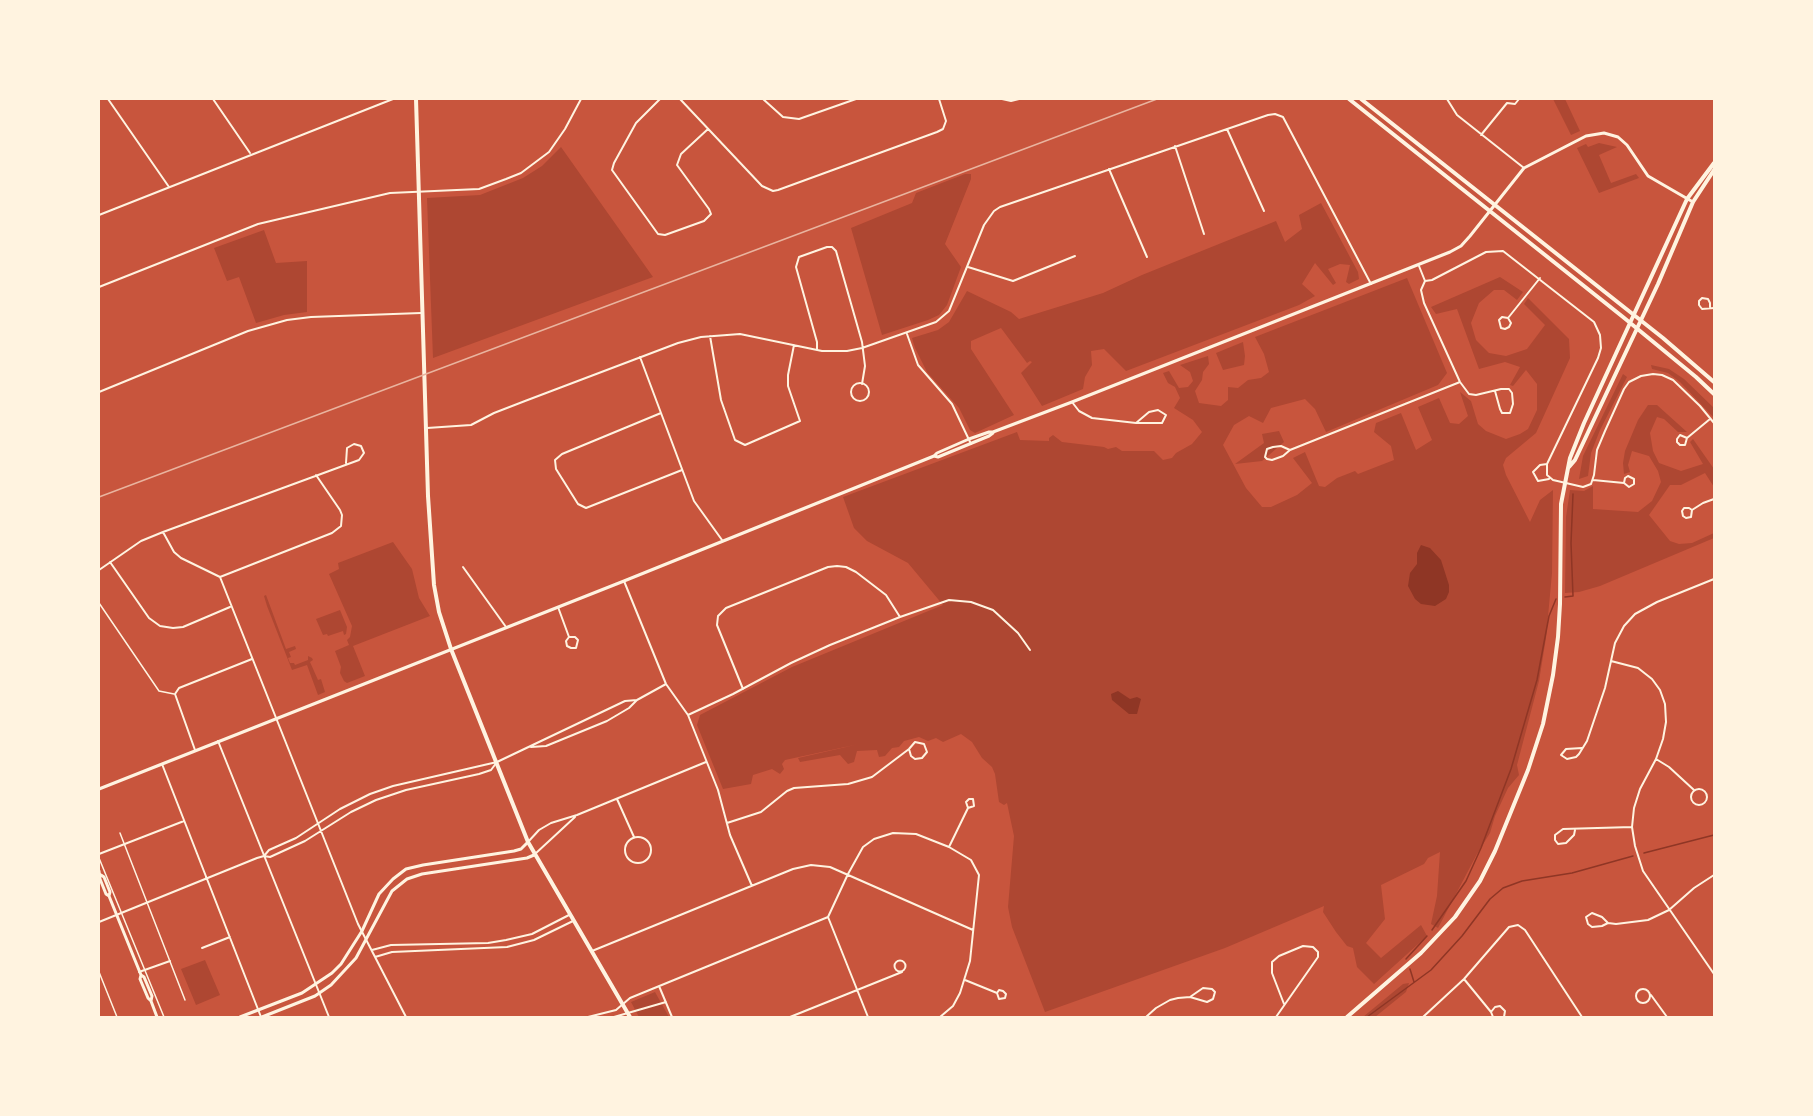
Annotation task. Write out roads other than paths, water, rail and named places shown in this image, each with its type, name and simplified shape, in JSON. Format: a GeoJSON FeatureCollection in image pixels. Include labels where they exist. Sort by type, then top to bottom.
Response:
{"type":"FeatureCollection","features":[{"type":"Feature","properties":{"kind":"main road"},"geometry":{"type":"LineString","coordinates":[[416,99],[417,192],[426,428],[434,585],[441,621],[534,855],[629,1015]]}},
{"type":"Feature","properties":{"kind":"main road"},"geometry":{"type":"LineString","coordinates":[[1349,99],[1630,323],[1714,394]]}},
{"type":"Feature","properties":{"kind":"main road"},"geometry":{"type":"LineString","coordinates":[[1361,99],[1714,382]]}},
{"type":"Feature","properties":{"kind":"main road"},"geometry":{"type":"LineString","coordinates":[[1347,1017],[1421,954],[1455,917],[1480,880],[1503,831],[1543,724],[1553,675],[1558,637],[1560,530],[1564,483],[1570,458],[1687,199],[1714,163]]}},
{"type":"Feature","properties":{"kind":"main road"},"geometry":{"type":"LineString","coordinates":[[1568,468],[1575,460],[1693,202],[1714,170]]}},
{"type":"Feature","properties":{"kind":"street"},"geometry":{"type":"LineString","coordinates":[[108,99],[169,187]]}},
{"type":"Feature","properties":{"kind":"street"},"geometry":{"type":"LineString","coordinates":[[213,99],[250,154]]}},
{"type":"Feature","properties":{"kind":"street"},"geometry":{"type":"LineString","coordinates":[[99,215],[393,99]]}},
{"type":"Feature","properties":{"kind":"street"},"geometry":{"type":"LineString","coordinates":[[99,287],[258,225],[390,193],[479,189],[521,173],[549,152],[565,129],[581,99]]}},
{"type":"Feature","properties":{"kind":"street"},"geometry":{"type":"LineString","coordinates":[[660,99],[636,123],[612,167],[614,174],[658,234],[665,235],[704,221],[711,214],[677,165],[681,154],[708,128]]}},
{"type":"Feature","properties":{"kind":"street"},"geometry":{"type":"LineString","coordinates":[[680,99],[762,186],[778,190],[943,129],[946,121],[939,99]]}},
{"type":"Feature","properties":{"kind":"street"},"geometry":{"type":"LineString","coordinates":[[763,99],[783,117],[799,119],[856,99]]}},
{"type":"Feature","properties":{"kind":"street"},"geometry":{"type":"LineString","coordinates":[[1002,99],[1011,102],[1019,99]]}},
{"type":"Feature","properties":{"kind":"street"},"geometry":{"type":"LineString","coordinates":[[1447,99],[1457,115],[1524,168]]}},
{"type":"Feature","properties":{"kind":"street"},"geometry":{"type":"LineString","coordinates":[[1504,99],[1507,103],[1515,104],[1519,99]]}},
{"type":"Feature","properties":{"kind":"street"},"geometry":{"type":"LineString","coordinates":[[1481,135],[1507,103]]}},
{"type":"Feature","properties":{"kind":"street"},"geometry":{"type":"LineString","coordinates":[[426,428],[471,425],[494,413],[640,357],[678,343],[710,336],[740,334],[833,352],[862,348],[907,333],[941,319],[949,311],[984,225],[994,211],[1011,203],[1268,115],[1275,114],[1283,117],[1371,284]]}},
{"type":"Feature","properties":{"kind":"street"},"geometry":{"type":"LineString","coordinates":[[1227,129],[1264,211]]}},
{"type":"Feature","properties":{"kind":"street"},"geometry":{"type":"LineString","coordinates":[[99,789],[624,581],[937,453],[989,436],[993,432],[1419,266],[1461,246],[1491,212],[1524,168],[1586,136],[1608,134],[1622,141],[1648,176],[1693,202]]}},
{"type":"Feature","properties":{"kind":"street"},"geometry":{"type":"LineString","coordinates":[[1174,146],[1204,234]]}},
{"type":"Feature","properties":{"kind":"street"},"geometry":{"type":"LineString","coordinates":[[1109,169],[1147,257]]}},
{"type":"Feature","properties":{"kind":"street"},"geometry":{"type":"LineString","coordinates":[[817,350],[817,342],[796,267],[799,257],[832,247],[836,251],[862,342],[865,366],[862,384]]}},
{"type":"Feature","properties":{"kind":"street"},"geometry":{"type":"LineString","coordinates":[[1425,281],[1432,280],[1486,252],[1494,250],[1509,253],[1594,322],[1600,335],[1601,348],[1547,464],[1547,475],[1550,478],[1583,487],[1591,484],[1597,450],[1624,389],[1634,379],[1653,374],[1673,380],[1701,406],[1714,423]]}},
{"type":"Feature","properties":{"kind":"street"},"geometry":{"type":"LineString","coordinates":[[968,267],[1013,281],[1075,256]]}},
{"type":"Feature","properties":{"kind":"street"},"geometry":{"type":"LineString","coordinates":[[1419,266],[1425,281],[1421,290],[1424,303],[1460,382],[1469,394],[1476,395],[1506,388],[1510,391],[1513,404],[1510,413],[1502,413],[1495,391]]}},
{"type":"Feature","properties":{"kind":"street"},"geometry":{"type":"LineString","coordinates":[[1508,318],[1540,278]]}},
{"type":"Feature","properties":{"kind":"street"},"geometry":{"type":"LineString","coordinates":[[1710,307],[1714,308]]}},
{"type":"Feature","properties":{"kind":"street"},"geometry":{"type":"LineString","coordinates":[[99,392],[248,331],[287,320],[421,313]]}},
{"type":"Feature","properties":{"kind":"street"},"geometry":{"type":"LineString","coordinates":[[1504,316],[1508,318],[1511,323],[1509,327],[1501,328],[1499,320],[1504,316]]}},
{"type":"Feature","properties":{"kind":"street"},"geometry":{"type":"LineString","coordinates":[[907,333],[918,365],[952,404],[970,441]]}},
{"type":"Feature","properties":{"kind":"street"},"geometry":{"type":"LineString","coordinates":[[710,336],[722,400],[735,440],[741,444],[748,444],[800,422],[788,386],[794,345]]}},
{"type":"Feature","properties":{"kind":"street"},"geometry":{"type":"LineString","coordinates":[[640,357],[694,501],[722,540]]}},
{"type":"Feature","properties":{"kind":"street"},"geometry":{"type":"LineString","coordinates":[[1290,450],[1281,446],[1273,447],[1267,449],[1265,457],[1272,460],[1283,456],[1290,450],[1460,382]]}},
{"type":"Feature","properties":{"kind":"street"},"geometry":{"type":"LineString","coordinates":[[862,384],[868,388],[869,394],[865,400],[857,400],[853,398],[852,389],[862,384]]}},
{"type":"Feature","properties":{"kind":"street"},"geometry":{"type":"LineString","coordinates":[[1072,402],[1079,411],[1092,418],[1136,423],[1158,425],[1164,422],[1166,415],[1158,410],[1149,412],[1136,423]]}},
{"type":"Feature","properties":{"kind":"street"},"geometry":{"type":"LineString","coordinates":[[660,413],[562,454],[555,460],[556,469],[578,504],[586,508],[682,470]]}},
{"type":"Feature","properties":{"kind":"street"},"geometry":{"type":"LineString","coordinates":[[1687,438],[1710,419]]}},
{"type":"Feature","properties":{"kind":"street"},"geometry":{"type":"LineString","coordinates":[[99,570],[141,541],[359,460],[364,453],[361,446],[354,444],[347,448],[346,463]]}},
{"type":"Feature","properties":{"kind":"street"},"geometry":{"type":"LineString","coordinates":[[1547,464],[1536,468],[1534,474],[1541,482],[1550,478]]}},
{"type":"Feature","properties":{"kind":"street"},"geometry":{"type":"LineString","coordinates":[[220,578],[332,533],[341,526],[340,510],[316,475]]}},
{"type":"Feature","properties":{"kind":"street"},"geometry":{"type":"LineString","coordinates":[[1593,480],[1624,483]]}},
{"type":"Feature","properties":{"kind":"street"},"geometry":{"type":"LineString","coordinates":[[1692,510],[1714,499]]}},
{"type":"Feature","properties":{"kind":"street"},"geometry":{"type":"LineString","coordinates":[[163,532],[174,552],[220,578],[362,932],[406,1017]]}},
{"type":"Feature","properties":{"kind":"street"},"geometry":{"type":"LineString","coordinates":[[110,562],[149,618],[160,626],[183,627],[231,606]]}},
{"type":"Feature","properties":{"kind":"street"},"geometry":{"type":"LineString","coordinates":[[743,689],[717,625],[720,612],[726,608],[828,567],[837,566],[856,572],[886,595],[900,617]]}},
{"type":"Feature","properties":{"kind":"street"},"geometry":{"type":"LineString","coordinates":[[463,567],[506,627]]}},
{"type":"Feature","properties":{"kind":"street"},"geometry":{"type":"LineString","coordinates":[[1582,748],[1566,750],[1561,755],[1571,759],[1579,754],[1582,748],[1597,714],[1616,643],[1624,626],[1635,614],[1657,602],[1714,579]]}},
{"type":"Feature","properties":{"kind":"street"},"geometry":{"type":"LineString","coordinates":[[624,581],[666,684],[688,716],[718,790],[727,823],[752,886]]}},
{"type":"Feature","properties":{"kind":"street"},"geometry":{"type":"LineString","coordinates":[[688,716],[791,663],[900,617],[949,600],[971,602],[993,610],[1001,615],[1030,650]]}},
{"type":"Feature","properties":{"kind":"street"},"geometry":{"type":"LineString","coordinates":[[558,607],[569,637],[566,641],[567,646],[576,648],[578,640],[574,636],[569,637]]}},
{"type":"Feature","properties":{"kind":"street"},"geometry":{"type":"LineString","coordinates":[[195,750],[175,694],[179,688],[252,659]]}},
{"type":"Feature","properties":{"kind":"street"},"geometry":{"type":"LineString","coordinates":[[1611,661],[1638,668],[1652,679],[1660,690],[1665,704],[1666,722],[1663,739],[1656,759],[1640,789],[1634,808],[1632,827],[1635,846],[1643,871],[1714,974]]}},
{"type":"Feature","properties":{"kind":"street"},"geometry":{"type":"LineString","coordinates":[[531,747],[546,747],[607,721],[629,708],[637,700],[666,684]]}},
{"type":"Feature","properties":{"kind":"street"},"geometry":{"type":"LineString","coordinates":[[99,922],[264,856],[268,851],[296,838],[340,809],[381,790],[497,762],[625,702],[637,700]]}},
{"type":"Feature","properties":{"kind":"street"},"geometry":{"type":"LineString","coordinates":[[218,741],[329,1017]]}},
{"type":"Feature","properties":{"kind":"street"},"geometry":{"type":"LineString","coordinates":[[727,823],[761,812],[794,788],[848,784],[865,780],[879,772],[909,749],[912,744],[920,741],[927,750],[925,756],[919,759],[911,756],[909,749]]}},
{"type":"Feature","properties":{"kind":"street"},"geometry":{"type":"LineString","coordinates":[[1656,759],[1685,780],[1694,790]]}},
{"type":"Feature","properties":{"kind":"street"},"geometry":{"type":"LineString","coordinates":[[264,856],[270,857],[277,854],[376,800],[406,790],[491,770],[497,762]]}},
{"type":"Feature","properties":{"kind":"street"},"geometry":{"type":"LineString","coordinates":[[240,1017],[316,986],[341,964],[362,932],[379,894],[406,869],[521,849],[539,830],[551,823],[577,815],[706,762]]}},
{"type":"Feature","properties":{"kind":"street"},"geometry":{"type":"LineString","coordinates":[[162,765],[262,1017],[319,993],[345,972],[366,940],[392,891],[407,879],[422,874],[527,858],[534,855],[577,815]]}},
{"type":"Feature","properties":{"kind":"street"},"geometry":{"type":"LineString","coordinates":[[1700,789],[1706,792],[1707,797],[1704,803],[1696,804],[1692,801],[1694,790],[1700,789]]}},
{"type":"Feature","properties":{"kind":"street"},"geometry":{"type":"LineString","coordinates":[[617,799],[634,837]]}},
{"type":"Feature","properties":{"kind":"street"},"geometry":{"type":"LineString","coordinates":[[950,847],[968,808]]}},
{"type":"Feature","properties":{"kind":"street"},"geometry":{"type":"LineString","coordinates":[[99,856],[184,821]]}},
{"type":"Feature","properties":{"kind":"street"},"geometry":{"type":"LineString","coordinates":[[1575,830],[1574,835],[1566,843],[1558,844],[1555,840],[1555,835],[1563,829],[1632,827]]}},
{"type":"Feature","properties":{"kind":"street"},"geometry":{"type":"LineString","coordinates":[[588,1017],[616,1010],[630,998],[828,918],[863,847],[874,839],[893,833],[916,834],[950,847],[971,860],[978,875],[970,961],[966,980],[953,1006],[940,1017]]}},
{"type":"Feature","properties":{"kind":"street"},"geometry":{"type":"LineString","coordinates":[[634,837],[646,839],[652,846],[650,857],[642,863],[632,861],[626,854],[626,846],[634,837]]}},
{"type":"Feature","properties":{"kind":"street"},"geometry":{"type":"LineString","coordinates":[[592,951],[793,869],[811,865],[822,865],[848,874],[973,930]]}},
{"type":"Feature","properties":{"kind":"street"},"geometry":{"type":"LineString","coordinates":[[100,873],[100,879],[109,896],[157,1017]]}},
{"type":"Feature","properties":{"kind":"street"},"geometry":{"type":"LineString","coordinates":[[1608,923],[1602,917],[1592,914],[1586,917],[1588,924],[1592,927],[1608,923],[1635,923],[1648,920],[1669,910],[1694,888],[1714,875]]}},
{"type":"Feature","properties":{"kind":"street"},"geometry":{"type":"LineString","coordinates":[[372,950],[390,945],[488,943],[506,940],[538,931],[571,914]]}},
{"type":"Feature","properties":{"kind":"street"},"geometry":{"type":"LineString","coordinates":[[828,918],[868,1017]]}},
{"type":"Feature","properties":{"kind":"street"},"geometry":{"type":"LineString","coordinates":[[375,957],[392,952],[507,946],[534,940],[574,920]]}},
{"type":"Feature","properties":{"kind":"street"},"geometry":{"type":"LineString","coordinates":[[1423,1017],[1464,979],[1506,930],[1513,925],[1518,925],[1525,930],[1582,1017]]}},
{"type":"Feature","properties":{"kind":"street"},"geometry":{"type":"LineString","coordinates":[[202,948],[230,937]]}},
{"type":"Feature","properties":{"kind":"street"},"geometry":{"type":"LineString","coordinates":[[1276,1017],[1318,957],[1318,952],[1313,947],[1304,946],[1279,956],[1272,962],[1272,973],[1284,1004]]}},
{"type":"Feature","properties":{"kind":"street"},"geometry":{"type":"LineString","coordinates":[[140,974],[144,970],[170,961]]}},
{"type":"Feature","properties":{"kind":"street"},"geometry":{"type":"LineString","coordinates":[[790,1017],[856,988],[902,972]]}},
{"type":"Feature","properties":{"kind":"street"},"geometry":{"type":"LineString","coordinates":[[1464,979],[1491,1012],[1492,1017]]}},
{"type":"Feature","properties":{"kind":"street"},"geometry":{"type":"LineString","coordinates":[[966,980],[997,993]]}},
{"type":"Feature","properties":{"kind":"street"},"geometry":{"type":"LineString","coordinates":[[659,986],[672,1017]]}},
{"type":"Feature","properties":{"kind":"street"},"geometry":{"type":"LineString","coordinates":[[1146,1017],[1162,1004],[1178,998],[1190,997],[1207,1002],[1214,999],[1215,992],[1212,989],[1203,988],[1190,997]]}},
{"type":"Feature","properties":{"kind":"street"},"geometry":{"type":"LineString","coordinates":[[1650,994],[1650,999],[1645,1002],[1641,1002],[1636,996],[1638,991],[1644,988],[1650,994],[1667,1017]]}},
{"type":"Feature","properties":{"kind":"street"},"geometry":{"type":"LineString","coordinates":[[614,1017],[629,1015],[666,1002]]}},
{"type":"Feature","properties":{"kind":"street"},"geometry":{"type":"LineString","coordinates":[[1491,1012],[1495,1006],[1500,1006],[1505,1011],[1504,1017]]}},
{"type":"Feature","properties":{"kind":"lane"},"geometry":{"type":"LineString","coordinates":[[99,603],[159,691],[175,694]]}},
{"type":"Feature","properties":{"kind":"lane"},"geometry":{"type":"LineString","coordinates":[[120,833],[185,1000]]}},
{"type":"Feature","properties":{"kind":"lane"},"geometry":{"type":"LineString","coordinates":[[99,856],[164,1017]]}},
{"type":"Feature","properties":{"kind":"lane"},"geometry":{"type":"LineString","coordinates":[[99,972],[117,1017]]}},
{"type":"Feature","properties":{"kind":"waterway"},"geometry":{"type":"LineString","coordinates":[[1565,597],[1573,596],[1571,543],[1573,494]]}},
{"type":"Feature","properties":{"kind":"waterway"},"geometry":{"type":"LineString","coordinates":[[1432,930],[1466,881],[1511,769],[1537,680],[1549,616],[1556,599]]}},
{"type":"Feature","properties":{"kind":"waterway"},"geometry":{"type":"LineString","coordinates":[[1644,853],[1714,835]]}},
{"type":"Feature","properties":{"kind":"waterway"},"geometry":{"type":"LineString","coordinates":[[1367,1017],[1431,970],[1462,936],[1490,899],[1503,888],[1522,881],[1572,873],[1633,856]]}},
{"type":"Feature","properties":{"kind":"waterway"},"geometry":{"type":"LineString","coordinates":[[1406,959],[1427,936]]}},
{"type":"Feature","properties":{"kind":"waterway"},"geometry":{"type":"LineString","coordinates":[[1410,969],[1414,982]]}},
{"type":"Feature","properties":{"kind":"railway"},"geometry":{"type":"LineString","coordinates":[[99,497],[1157,99]]}}]}
